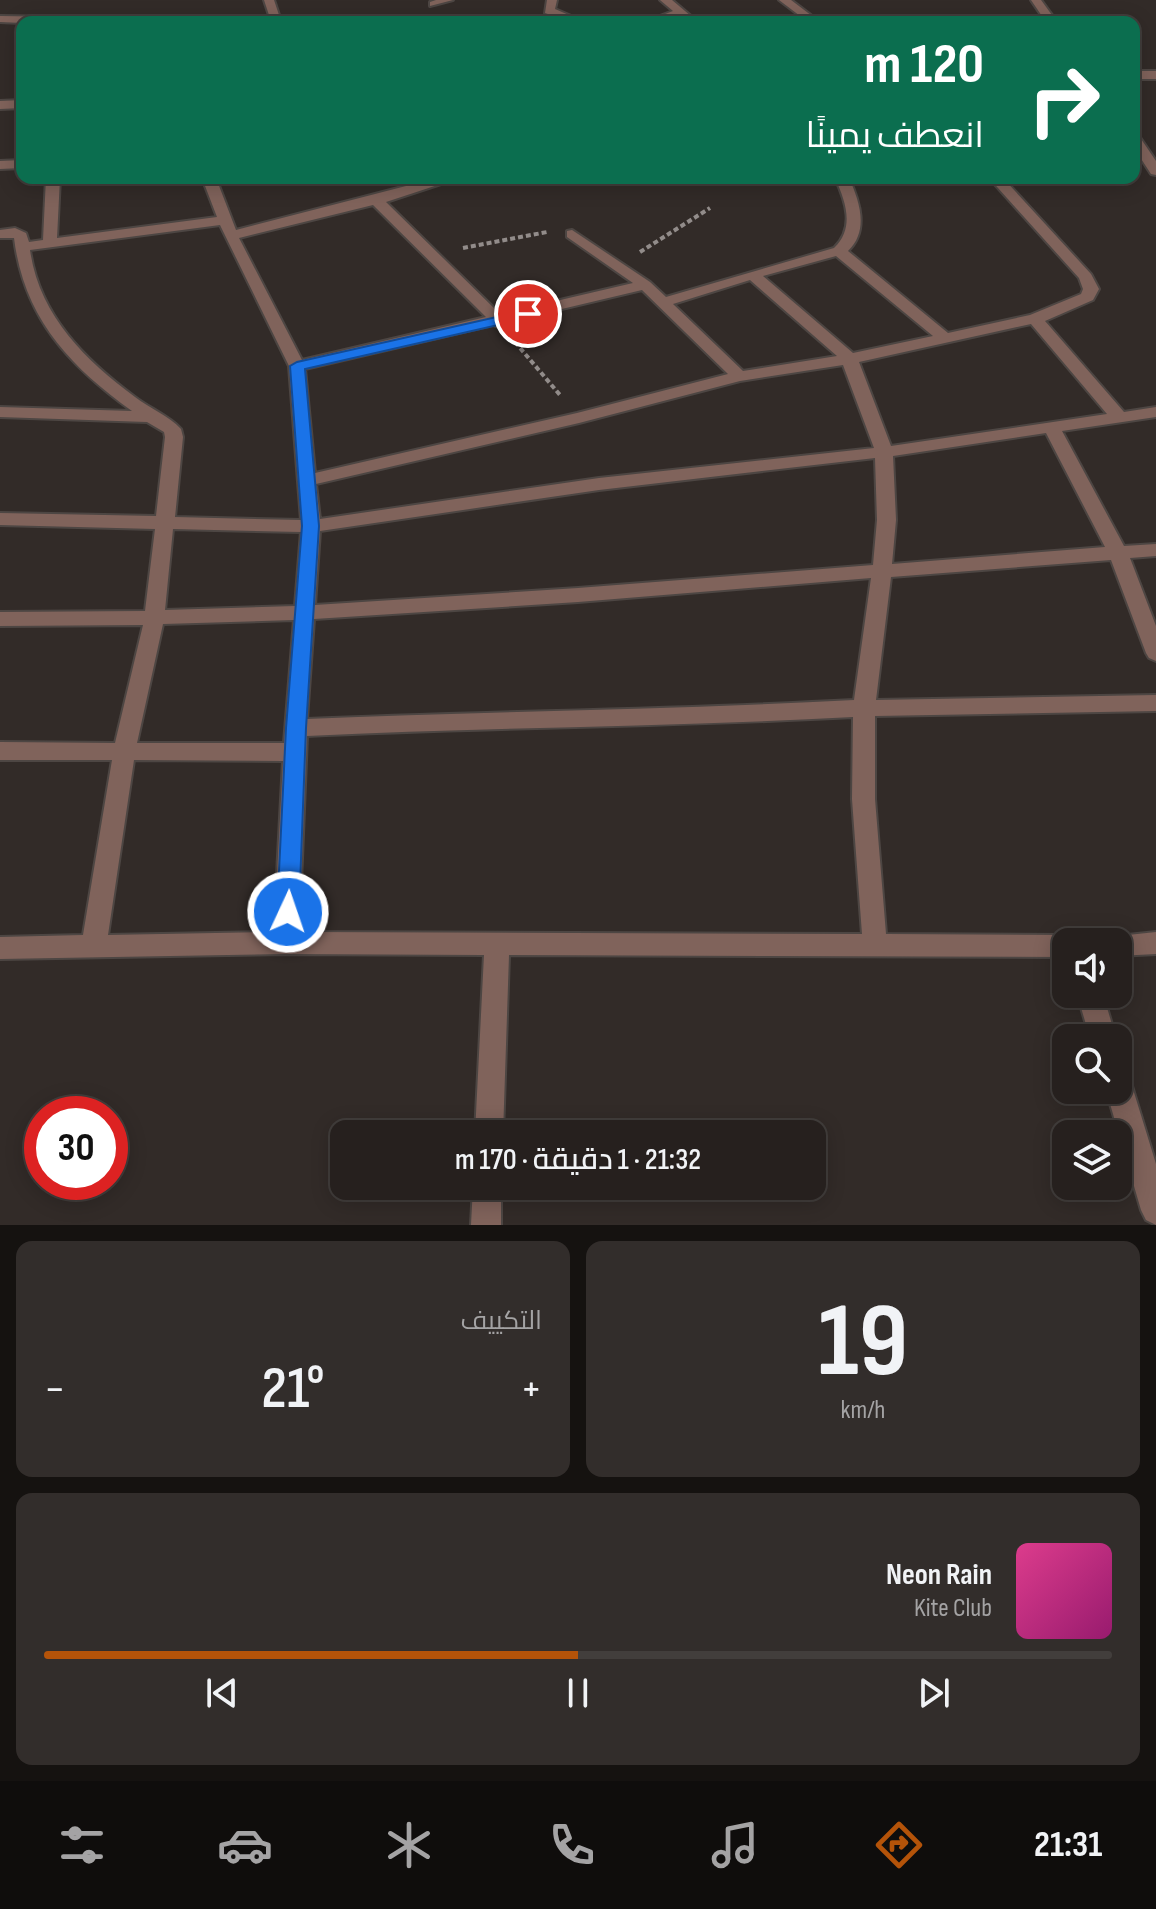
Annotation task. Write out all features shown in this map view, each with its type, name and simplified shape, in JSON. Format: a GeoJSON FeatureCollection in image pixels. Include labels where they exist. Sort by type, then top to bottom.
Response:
{"type":"FeatureCollection","features":[{"type":"Feature","properties":{"kind":"street"},"geometry":{"type":"LineString","coordinates":[[434,4],[448,0]]}},
{"type":"Feature","properties":{"kind":"street"},"geometry":{"type":"LineString","coordinates":[[552,0],[549,11],[563,16]]}},
{"type":"Feature","properties":{"kind":"street"},"geometry":{"type":"LineString","coordinates":[[665,0],[683,16]]}},
{"type":"Feature","properties":{"kind":"street"},"geometry":{"type":"LineString","coordinates":[[784,0],[807,16]]}},
{"type":"Feature","properties":{"kind":"street"},"geometry":{"type":"LineString","coordinates":[[2,21],[12,10]]}},
{"type":"Feature","properties":{"kind":"street"},"geometry":{"type":"LineString","coordinates":[[668,16],[678,13]]}},
{"type":"Feature","properties":{"kind":"street"},"geometry":{"type":"LineString","coordinates":[[1140,148],[1156,171]]}},
{"type":"Feature","properties":{"kind":"street"},"geometry":{"type":"LineString","coordinates":[[50,242],[53,184]]}},
{"type":"Feature","properties":{"kind":"street"},"geometry":{"type":"LineString","coordinates":[[211,184],[228,228],[297,366],[311,526],[295,740],[286,943]]}},
{"type":"Feature","properties":{"kind":"street"},"geometry":{"type":"LineString","coordinates":[[21,247],[228,228],[376,200],[431,184]]}},
{"type":"Feature","properties":{"kind":"street"},"geometry":{"type":"LineString","coordinates":[[661,303],[839,251],[852,239],[854,223],[845,184]]}},
{"type":"Feature","properties":{"kind":"street"},"geometry":{"type":"LineString","coordinates":[[306,481],[579,418],[739,376],[850,359],[1035,319],[1088,297],[1091,289],[1086,277],[1001,184]]}},
{"type":"Feature","properties":{"kind":"street"},"geometry":{"type":"LineString","coordinates":[[376,200],[434,254],[499,322]]}},
{"type":"Feature","properties":{"kind":"street"},"geometry":{"type":"LineString","coordinates":[[0,234],[18,233],[35,301],[44,318],[86,365],[151,417],[172,429],[174,437],[154,620],[124,753],[94,946]]}},
{"type":"Feature","properties":{"kind":"street"},"geometry":{"type":"LineString","coordinates":[[572,234],[645,285],[739,376]]}},
{"type":"Feature","properties":{"kind":"street"},"geometry":{"type":"LineString","coordinates":[[839,251],[946,339]]}},
{"type":"Feature","properties":{"kind":"street"},"geometry":{"type":"LineString","coordinates":[[752,274],[850,359],[854,378],[884,452],[888,504],[865,708],[862,780],[875,946]]}},
{"type":"Feature","properties":{"kind":"street"},"geometry":{"type":"LineString","coordinates":[[297,366],[499,322],[645,285]]}},
{"type":"Feature","properties":{"kind":"street"},"geometry":{"type":"LineString","coordinates":[[1035,319],[1119,417]]}},
{"type":"Feature","properties":{"kind":"street"},"geometry":{"type":"LineString","coordinates":[[0,412],[151,417]]}},
{"type":"Feature","properties":{"kind":"street"},"geometry":{"type":"LineString","coordinates":[[0,519],[164,520],[311,526],[599,484],[884,452],[1156,412]]}},
{"type":"Feature","properties":{"kind":"street"},"geometry":{"type":"LineString","coordinates":[[1051,427],[1118,553],[1156,653]]}},
{"type":"Feature","properties":{"kind":"street"},"geometry":{"type":"LineString","coordinates":[[0,619],[154,620],[305,614],[1156,550]]}},
{"type":"Feature","properties":{"kind":"street"},"geometry":{"type":"LineString","coordinates":[[0,751],[124,753],[295,740],[449,721],[679,718],[865,708],[1156,703]]}},
{"type":"Feature","properties":{"kind":"street"},"geometry":{"type":"LineString","coordinates":[[0,948],[286,943],[1052,946]]}},
{"type":"Feature","properties":{"kind":"street"},"geometry":{"type":"LineString","coordinates":[[1132,944],[1156,943]]}},
{"type":"Feature","properties":{"kind":"street"},"geometry":{"type":"LineString","coordinates":[[490,1120],[497,945]]}},
{"type":"Feature","properties":{"kind":"street"},"geometry":{"type":"LineString","coordinates":[[1124,1104],[1156,1210]]}},
{"type":"Feature","properties":{"kind":"street"},"geometry":{"type":"LineString","coordinates":[[486,1225],[487,1200]]}},
{"type":"Feature","properties":{"kind":"path"},"geometry":{"type":"LineString","coordinates":[[618,266],[710,208]]}},
{"type":"Feature","properties":{"kind":"path"},"geometry":{"type":"LineString","coordinates":[[434,254],[550,231],[572,234]]}},
{"type":"Feature","properties":{"kind":"path"},"geometry":{"type":"LineString","coordinates":[[499,322],[579,418]]}},
{"type":"Feature","properties":{"kind":"route"},"geometry":{"type":"LineString","coordinates":[[288,912],[296,728],[311,526],[297,366],[528,314]]}}]}
